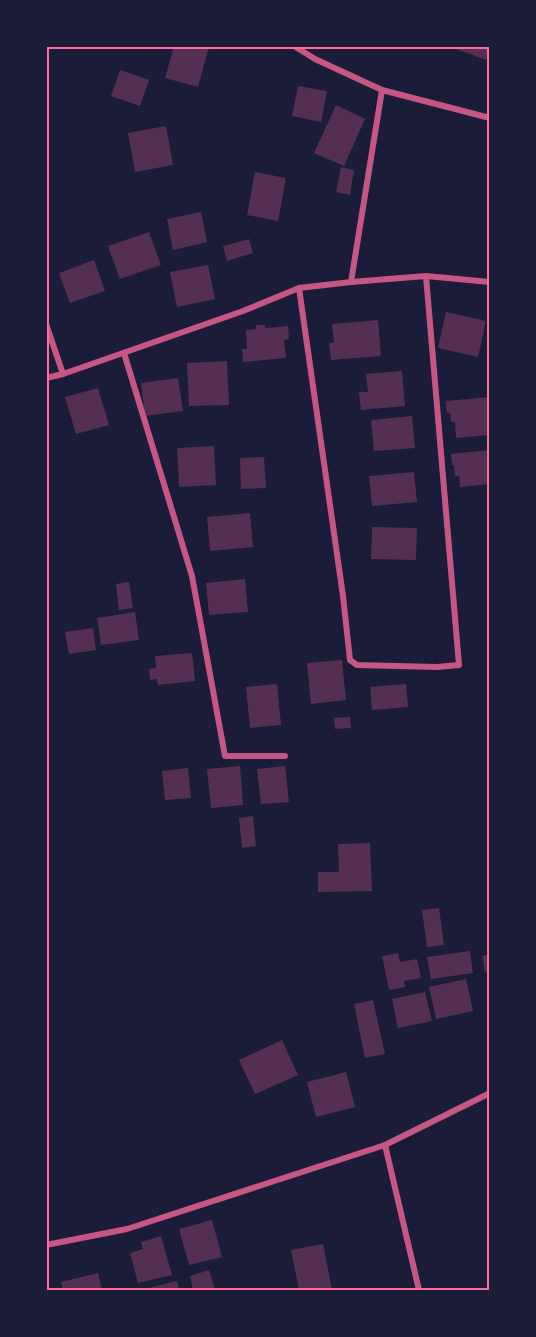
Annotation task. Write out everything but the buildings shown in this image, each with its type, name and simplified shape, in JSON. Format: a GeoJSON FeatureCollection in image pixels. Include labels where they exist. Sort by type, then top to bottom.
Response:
{"type":"FeatureCollection","features":[{"type":"Feature","properties":{"kind":"street"},"geometry":{"type":"LineString","coordinates":[[294,46],[315,59],[382,90],[489,118]]}},
{"type":"Feature","properties":{"kind":"street"},"geometry":{"type":"LineString","coordinates":[[351,282],[382,90]]}},
{"type":"Feature","properties":{"kind":"street"},"geometry":{"type":"LineString","coordinates":[[299,288],[350,660],[357,665],[437,667],[459,665],[426,276]]}},
{"type":"Feature","properties":{"kind":"street"},"geometry":{"type":"LineString","coordinates":[[46,378],[243,311],[299,288],[426,276],[489,282]]}},
{"type":"Feature","properties":{"kind":"street"},"geometry":{"type":"LineString","coordinates":[[46,324],[63,374]]}},
{"type":"Feature","properties":{"kind":"street"},"geometry":{"type":"LineString","coordinates":[[124,353],[192,576],[225,756],[285,756]]}},
{"type":"Feature","properties":{"kind":"street"},"geometry":{"type":"LineString","coordinates":[[46,1245],[127,1229],[385,1145],[489,1094]]}},
{"type":"Feature","properties":{"kind":"street"},"geometry":{"type":"LineString","coordinates":[[385,1145],[419,1290]]}}]}
